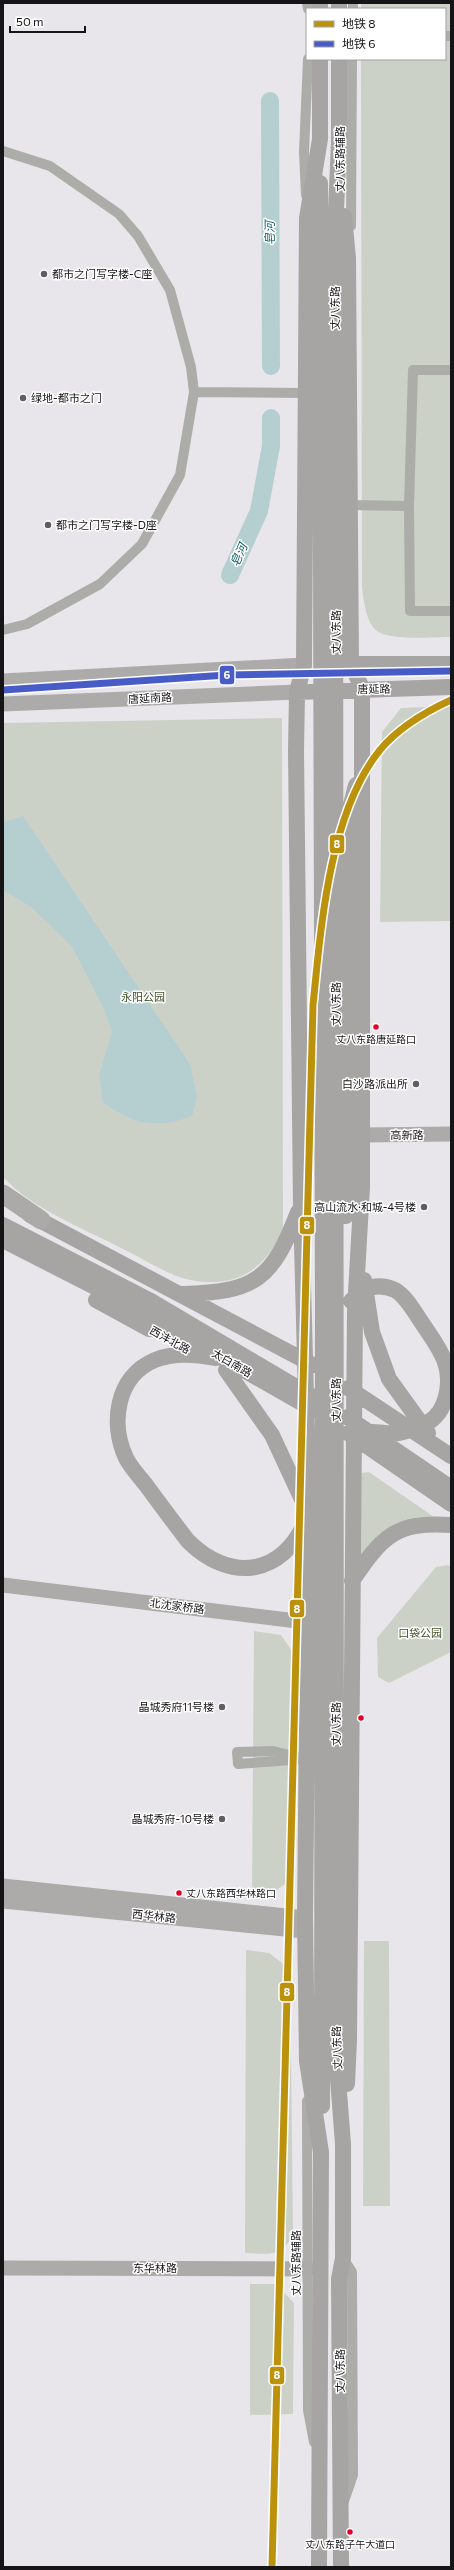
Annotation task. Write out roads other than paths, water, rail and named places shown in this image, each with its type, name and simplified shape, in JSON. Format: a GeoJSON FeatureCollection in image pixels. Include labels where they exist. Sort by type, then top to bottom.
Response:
{"type":"FeatureCollection","features":[{"type":"Feature","properties":{"kind":"highway"},"geometry":{"type":"LineString","coordinates":[[3,1194],[41,1220]]}},
{"type":"Feature","properties":{"kind":"main road"},"geometry":{"type":"LineString","coordinates":[[320,60],[320,139],[328,231]]}},
{"type":"Feature","properties":{"kind":"main road","name":"丈八东路"},"geometry":{"type":"LineString","coordinates":[[339,60],[338,142],[348,258],[348,505],[351,664],[362,688]]}},
{"type":"Feature","properties":{"kind":"main road"},"geometry":{"type":"LineString","coordinates":[[297,692],[304,665],[307,218],[320,139]]}},
{"type":"Feature","properties":{"kind":"main road"},"geometry":{"type":"LineString","coordinates":[[328,231],[338,142]]}},
{"type":"Feature","properties":{"kind":"main road","name":"丈八东路"},"geometry":{"type":"LineString","coordinates":[[328,231],[330,1311],[321,1456],[329,2054],[343,2144],[343,2258],[339,2279],[341,2567]]}},
{"type":"Feature","properties":{"kind":"main road"},"geometry":{"type":"LineString","coordinates":[[304,665],[451,664]]}},
{"type":"Feature","properties":{"kind":"main road"},"geometry":{"type":"LineString","coordinates":[[343,2144],[349,2040],[355,1310],[359,1244],[362,1129],[362,688]]}},
{"type":"Feature","properties":{"kind":"main road","name":"唐延路"},"geometry":{"type":"LineString","coordinates":[[297,692],[362,688],[451,688]]}},
{"type":"Feature","properties":{"kind":"main road","name":"丈八东路"},"geometry":{"type":"LineString","coordinates":[[297,692],[296,750],[301,1205],[309,1514],[305,1924],[307,2061],[321,2152]]}},
{"type":"Feature","properties":{"kind":"main road"},"geometry":{"type":"LineString","coordinates":[[296,750],[307,789],[309,1171],[330,1311]]}},
{"type":"Feature","properties":{"kind":"main road"},"geometry":{"type":"LineString","coordinates":[[330,1311],[350,1168],[348,817],[362,760]]}},
{"type":"Feature","properties":{"kind":"main road"},"geometry":{"type":"LineString","coordinates":[[3,1202],[41,1220],[306,1361],[446,1453]]}},
{"type":"Feature","properties":{"kind":"main road"},"geometry":{"type":"LineString","coordinates":[[181,1294],[209,1293],[238,1289],[256,1280],[273,1266],[285,1247],[301,1205]]}},
{"type":"Feature","properties":{"kind":"main road","name":"太白南路"},"geometry":{"type":"LineString","coordinates":[[3,1225],[149,1300],[372,1432],[451,1488]]}},
{"type":"Feature","properties":{"kind":"main road","name":"太白南路"},"geometry":{"type":"LineString","coordinates":[[3,1240],[126,1303],[226,1365],[314,1410],[451,1504]]}},
{"type":"Feature","properties":{"kind":"main road"},"geometry":{"type":"LineString","coordinates":[[359,1244],[372,1332],[389,1379],[446,1453]]}},
{"type":"Feature","properties":{"kind":"main road","name":"西沣北路"},"geometry":{"type":"LineString","coordinates":[[3,1252],[226,1365],[354,1447]]}},
{"type":"Feature","properties":{"kind":"main road"},"geometry":{"type":"LineString","coordinates":[[336,1344],[341,1316],[350,1302],[360,1292],[371,1287],[383,1287],[396,1291],[409,1305],[445,1363],[448,1383],[445,1398],[435,1417],[418,1428],[397,1433],[372,1432]]}},
{"type":"Feature","properties":{"kind":"main road","name":"丈八东路"},"geometry":{"type":"LineString","coordinates":[[319,2567],[318,2463],[321,2152],[329,2054],[336,1344],[330,1311]]}},
{"type":"Feature","properties":{"kind":"main road"},"geometry":{"type":"LineString","coordinates":[[309,1514],[272,1435],[226,1365],[196,1354],[173,1355],[154,1360],[137,1371],[122,1392],[116,1417],[118,1437],[127,1460],[188,1541],[198,1552],[217,1564],[233,1568],[256,1567],[284,1555],[298,1539],[312,1505],[321,1456]]}},
{"type":"Feature","properties":{"kind":"main road"},"geometry":{"type":"LineString","coordinates":[[354,1447],[451,1513]]}},
{"type":"Feature","properties":{"kind":"main road"},"geometry":{"type":"LineString","coordinates":[[352,1582],[375,1548],[398,1531],[413,1525],[451,1525]]}},
{"type":"Feature","properties":{"kind":"street"},"geometry":{"type":"LineString","coordinates":[[307,218],[304,152],[308,60]]}},
{"type":"Feature","properties":{"kind":"street","name":"丈八东路辅路"},"geometry":{"type":"LineString","coordinates":[[348,258],[352,209],[352,60]]}},
{"type":"Feature","properties":{"kind":"street"},"geometry":{"type":"LineString","coordinates":[[3,151],[50,166],[119,214],[138,236],[170,290],[191,367],[194,392],[180,475],[142,544],[100,584],[27,624],[3,630]]}},
{"type":"Feature","properties":{"kind":"street"},"geometry":{"type":"LineString","coordinates":[[451,370],[413,370],[409,506],[410,611],[451,611]]}},
{"type":"Feature","properties":{"kind":"street"},"geometry":{"type":"LineString","coordinates":[[194,392],[305,393]]}},
{"type":"Feature","properties":{"kind":"street"},"geometry":{"type":"LineString","coordinates":[[348,505],[409,506]]}},
{"type":"Feature","properties":{"kind":"street"},"geometry":{"type":"LineString","coordinates":[[3,681],[304,665]]}},
{"type":"Feature","properties":{"kind":"street","name":"唐延南路"},"geometry":{"type":"LineString","coordinates":[[3,704],[297,692]]}},
{"type":"Feature","properties":{"kind":"street","name":"高新路"},"geometry":{"type":"LineString","coordinates":[[362,1129],[451,1124]]}},
{"type":"Feature","properties":{"kind":"street","name":"高新路"},"geometry":{"type":"LineString","coordinates":[[362,1129],[451,1134]]}},
{"type":"Feature","properties":{"kind":"street","name":"北沈家桥路"},"geometry":{"type":"LineString","coordinates":[[3,1585],[307,1623],[352,1626]]}},
{"type":"Feature","properties":{"kind":"street"},"geometry":{"type":"LineString","coordinates":[[273,1751],[306,1759],[238,1764],[237,1752],[273,1751]]}},
{"type":"Feature","properties":{"kind":"street","name":"西华林路"},"geometry":{"type":"LineString","coordinates":[[3,1886],[305,1924]]}},
{"type":"Feature","properties":{"kind":"street","name":"西华林路"},"geometry":{"type":"LineString","coordinates":[[3,1901],[305,1924]]}},
{"type":"Feature","properties":{"kind":"street","name":"丈八东路辅路"},"geometry":{"type":"LineString","coordinates":[[307,2061],[308,2410],[318,2463]]}},
{"type":"Feature","properties":{"kind":"street"},"geometry":{"type":"LineString","coordinates":[[341,2510],[353,2475],[352,2272],[343,2258]]}},
{"type":"Feature","properties":{"kind":"street","name":"东华林路"},"geometry":{"type":"LineString","coordinates":[[3,2268],[308,2269]]}},
{"type":"Feature","properties":{"kind":"street"},"geometry":{"type":"LineString","coordinates":[[320,2280],[339,2279]]}},
{"type":"Feature","properties":{"kind":"water"},"geometry":{"type":"Polygon","coordinates":[[[23,816],[190,1064],[197,1097],[192,1116],[168,1123],[156,1124],[134,1120],[103,1102],[99,1075],[112,1032],[104,1009],[71,945],[31,907],[3,890],[3,822],[23,816]]]}},
{"type":"Feature","properties":{"kind":"waterway","name":"皂河"},"geometry":{"type":"LineString","coordinates":[[270,101],[271,366]]}},
{"type":"Feature","properties":{"kind":"waterway","name":"皂河"},"geometry":{"type":"LineString","coordinates":[[230,575],[259,511],[271,446],[271,418]]}},
{"type":"Feature","properties":{"kind":"metro line","name":"6"},"geometry":{"type":"LineString","coordinates":[[3,690],[227,675],[451,671]]}},
{"type":"Feature","properties":{"kind":"metro line","name":"8"},"geometry":{"type":"LineString","coordinates":[[272,2567],[313,1005],[324,907],[330,872],[338,838],[349,805],[363,776],[387,742],[412,721],[451,700]]}},
{"type":"Feature","properties":{"kind":"place","name":"都市之门写字楼-C座"},"geometry":{"type":"Point","coordinates":[44,274]}},
{"type":"Feature","properties":{"kind":"place","name":"绿地-都市之门"},"geometry":{"type":"Point","coordinates":[23,398]}},
{"type":"Feature","properties":{"kind":"place","name":"都市之门写字楼-D座"},"geometry":{"type":"Point","coordinates":[48,525]}},
{"type":"Feature","properties":{"kind":"place","name":"丈八东路唐延路口"},"geometry":{"type":"Point","coordinates":[376,1027]}},
{"type":"Feature","properties":{"kind":"place","name":"白沙路派出所"},"geometry":{"type":"Point","coordinates":[416,1084]}},
{"type":"Feature","properties":{"kind":"place","name":"高山流水·和城-4号楼"},"geometry":{"type":"Point","coordinates":[424,1207]}},
{"type":"Feature","properties":{"kind":"place","name":"晶城秀府11号楼"},"geometry":{"type":"Point","coordinates":[222,1707]}},
{"type":"Feature","properties":{"kind":"place","name":"晶城秀府-10号楼"},"geometry":{"type":"Point","coordinates":[222,1819]}},
{"type":"Feature","properties":{"kind":"place","name":"丈八东路西华林路口"},"geometry":{"type":"Point","coordinates":[179,1893]}},
{"type":"Feature","properties":{"kind":"place","name":"丈八东路子午大道口"},"geometry":{"type":"Point","coordinates":[350,2532]}},
{"type":"Feature","properties":{"kind":"park label","name":"永阳公园"},"geometry":{"type":"Point","coordinates":[143,997]}},
{"type":"Feature","properties":{"kind":"park label","name":"口袋公园"},"geometry":{"type":"Point","coordinates":[420,1633]}}]}
